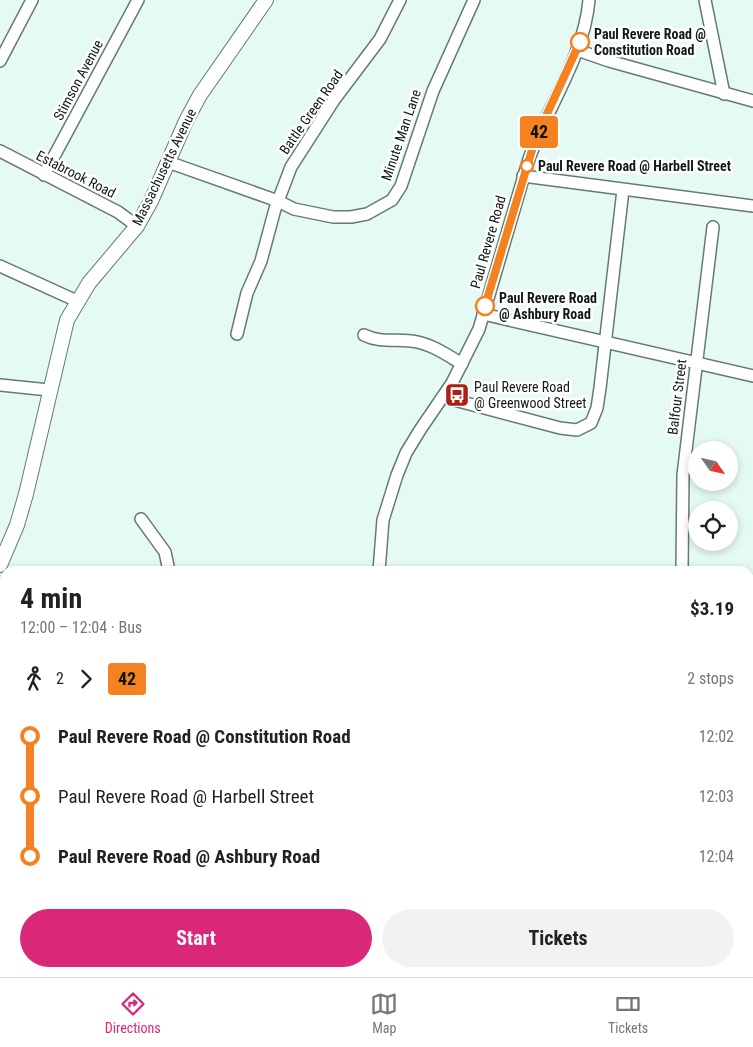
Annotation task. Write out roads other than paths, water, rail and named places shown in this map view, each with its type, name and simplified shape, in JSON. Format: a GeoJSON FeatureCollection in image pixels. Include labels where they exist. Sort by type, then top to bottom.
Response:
{"type":"FeatureCollection","features":[{"type":"Feature","properties":{"kind":"main road","name":"Massachusetts Avenue"},"geometry":{"type":"LineString","coordinates":[[1,560],[23,503],[67,320],[77,300],[136,226],[200,95],[266,0]]}},
{"type":"Feature","properties":{"kind":"street"},"geometry":{"type":"LineString","coordinates":[[0,61],[32,0]]}},
{"type":"Feature","properties":{"kind":"street","name":"Stimson Avenue"},"geometry":{"type":"LineString","coordinates":[[44,175],[138,0]]}},
{"type":"Feature","properties":{"kind":"street","name":"Battle Green Road"},"geometry":{"type":"LineString","coordinates":[[237,334],[247,293],[261,261],[278,201],[291,167],[334,100],[370,55],[400,0]]}},
{"type":"Feature","properties":{"kind":"street","name":"Minute Man Lane"},"geometry":{"type":"LineString","coordinates":[[168,162],[278,201],[294,210],[311,214],[351,217],[367,214],[392,200],[401,186],[433,90],[474,0]]}},
{"type":"Feature","properties":{"kind":"street","name":"Paul Revere Road"},"geometry":{"type":"LineString","coordinates":[[379,566],[383,520],[397,474],[406,453],[443,397],[479,329],[535,140],[577,50],[586,23],[589,0]]}},
{"type":"Feature","properties":{"kind":"street"},"geometry":{"type":"LineString","coordinates":[[705,0],[724,94]]}},
{"type":"Feature","properties":{"kind":"street"},"geometry":{"type":"LineString","coordinates":[[577,50],[617,64],[753,101]]}},
{"type":"Feature","properties":{"kind":"street","name":"Estabrook Road"},"geometry":{"type":"LineString","coordinates":[[0,152],[118,212],[136,226]]}},
{"type":"Feature","properties":{"kind":"street"},"geometry":{"type":"LineString","coordinates":[[523,176],[753,206]]}},
{"type":"Feature","properties":{"kind":"street"},"geometry":{"type":"LineString","coordinates":[[443,397],[578,430],[591,423],[595,417],[623,190]]}},
{"type":"Feature","properties":{"kind":"street","name":"Balfour Street"},"geometry":{"type":"LineString","coordinates":[[682,566],[682,474],[713,227]]}},
{"type":"Feature","properties":{"kind":"street"},"geometry":{"type":"LineString","coordinates":[[0,266],[77,300]]}},
{"type":"Feature","properties":{"kind":"street"},"geometry":{"type":"LineString","coordinates":[[483,314],[753,376]]}},
{"type":"Feature","properties":{"kind":"street"},"geometry":{"type":"LineString","coordinates":[[364,335],[380,341],[411,341],[425,344],[462,364]]}},
{"type":"Feature","properties":{"kind":"street"},"geometry":{"type":"LineString","coordinates":[[0,385],[49,390]]}},
{"type":"Feature","properties":{"kind":"street"},"geometry":{"type":"LineString","coordinates":[[141,519],[165,552],[168,566]]}},
{"type":"Feature","properties":{"kind":"place","name":"Paul Revere Road @ Constitution Road"},"geometry":{"type":"Point","coordinates":[580,42]}},
{"type":"Feature","properties":{"kind":"place","name":"Paul Revere Road @ Harbell Street"},"geometry":{"type":"Point","coordinates":[527,166]}},
{"type":"Feature","properties":{"kind":"place","name":"Paul Revere Road @ Ashbury Road"},"geometry":{"type":"Point","coordinates":[485,306]}},
{"type":"Feature","properties":{"kind":"place","name":"Paul Revere Road @ Greenwood Street"},"geometry":{"type":"Point","coordinates":[457,395]}}]}
